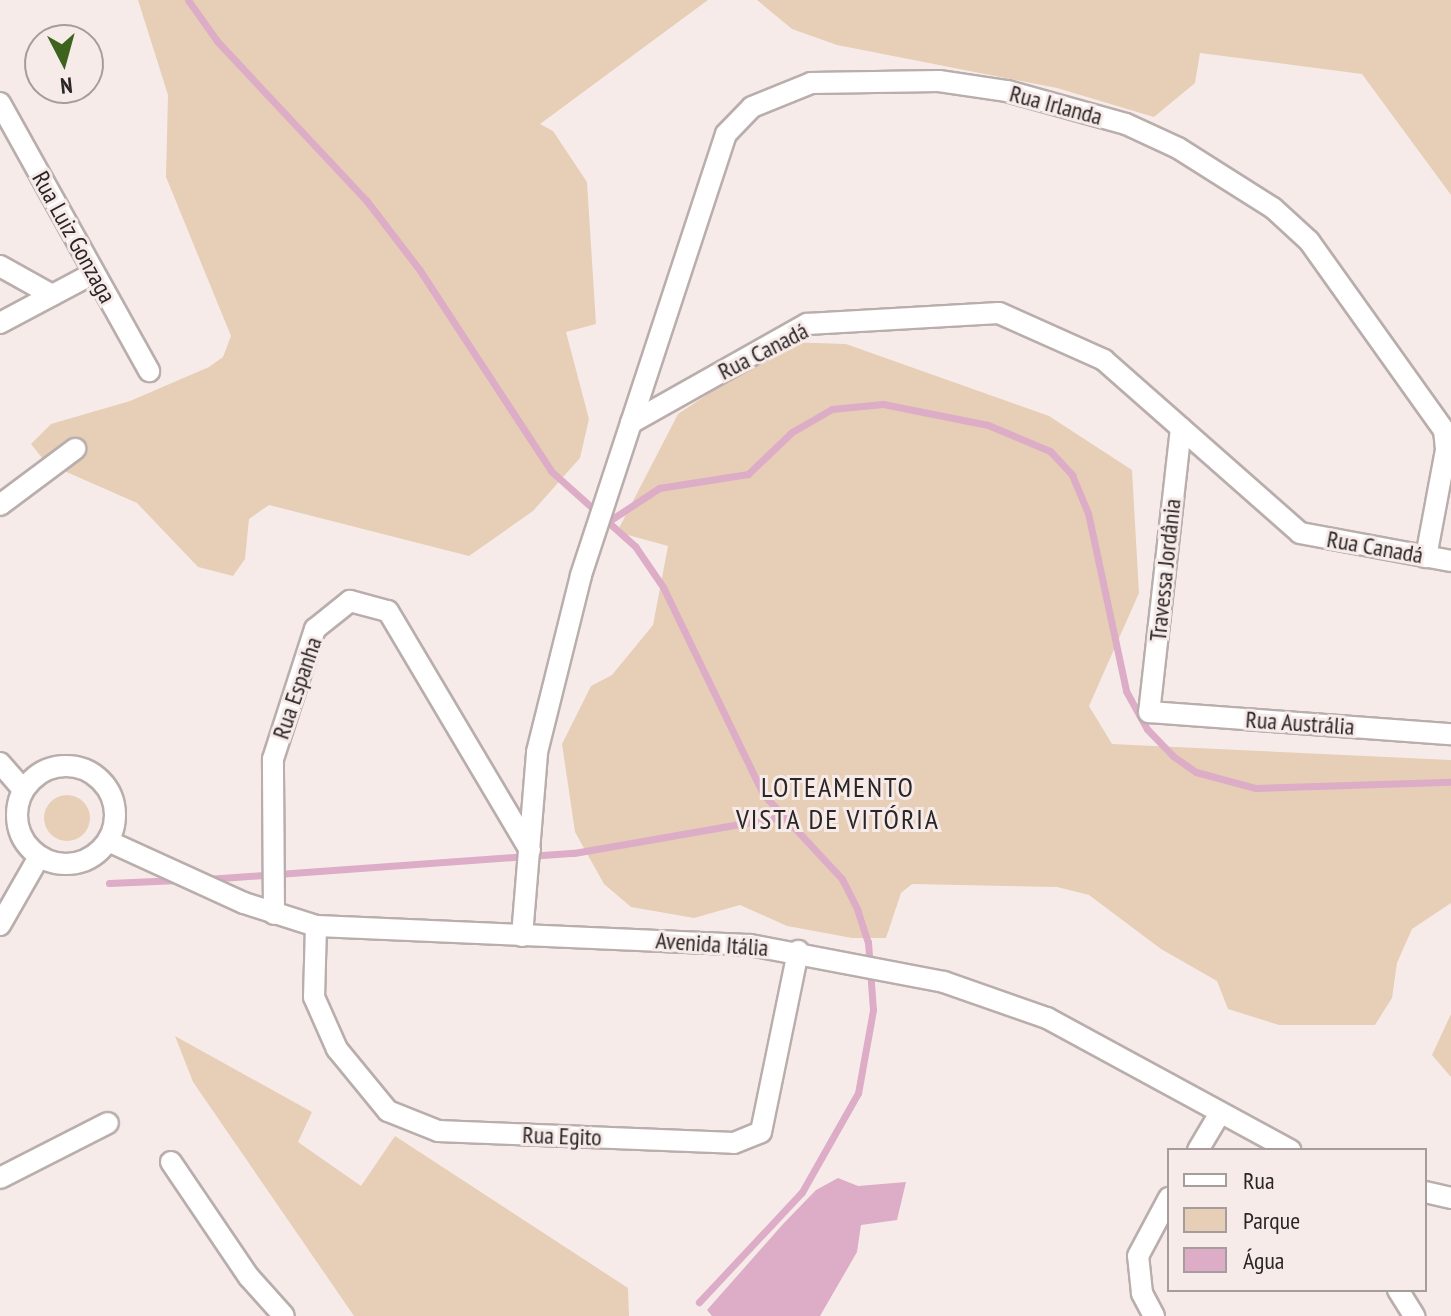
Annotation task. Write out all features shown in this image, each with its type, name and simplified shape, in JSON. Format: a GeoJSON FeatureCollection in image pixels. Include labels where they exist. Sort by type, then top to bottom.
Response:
{"type":"FeatureCollection","features":[{"type":"Feature","properties":{"kind":"street","name":"Rua Irlanda"},"geometry":{"type":"LineString","coordinates":[[631,423],[726,134],[752,107],[811,83],[939,81],[1007,91],[1111,119],[1178,148],[1273,208],[1309,241],[1444,430],[1446,450],[1426,557]]}},
{"type":"Feature","properties":{"kind":"street","name":"Rua Luiz Gonzaga"},"geometry":{"type":"LineString","coordinates":[[0,103],[92,274],[149,371]]}},
{"type":"Feature","properties":{"kind":"street"},"geometry":{"type":"LineString","coordinates":[[0,266],[52,295]]}},
{"type":"Feature","properties":{"kind":"street"},"geometry":{"type":"LineString","coordinates":[[0,323],[92,274]]}},
{"type":"Feature","properties":{"kind":"street","name":"Rua Canadá"},"geometry":{"type":"LineString","coordinates":[[631,423],[807,324],[999,313],[1104,360],[1300,533],[1451,561]]}},
{"type":"Feature","properties":{"kind":"street"},"geometry":{"type":"LineString","coordinates":[[522,936],[537,752],[581,575],[631,423]]}},
{"type":"Feature","properties":{"kind":"street","name":"Travessa Jordânia"},"geometry":{"type":"LineString","coordinates":[[1149,712],[1181,428]]}},
{"type":"Feature","properties":{"kind":"street"},"geometry":{"type":"LineString","coordinates":[[0,505],[75,449]]}},
{"type":"Feature","properties":{"kind":"street","name":"Rua Espanha"},"geometry":{"type":"LineString","coordinates":[[274,914],[273,759],[315,629],[350,601],[388,611],[530,850]]}},
{"type":"Feature","properties":{"kind":"street","name":"Rua Austrália"},"geometry":{"type":"LineString","coordinates":[[1149,712],[1451,734]]}},
{"type":"Feature","properties":{"kind":"street"},"geometry":{"type":"LineString","coordinates":[[0,763],[23,789]]}},
{"type":"Feature","properties":{"kind":"street"},"geometry":{"type":"LineString","coordinates":[[55,767],[92,773],[114,804],[108,841],[77,863],[39,857],[17,826],[23,789],[55,767]]}},
{"type":"Feature","properties":{"kind":"street","name":"Avenida Itália"},"geometry":{"type":"LineString","coordinates":[[108,841],[274,914],[316,926],[798,951],[1015,1004],[1286,1148]]}},
{"type":"Feature","properties":{"kind":"street"},"geometry":{"type":"LineString","coordinates":[[2,918],[39,857]]}},
{"type":"Feature","properties":{"kind":"street","name":"Rua Egito"},"geometry":{"type":"LineString","coordinates":[[316,926],[314,997],[337,1049],[388,1111],[438,1131],[734,1143],[761,1132],[798,951]]}},
{"type":"Feature","properties":{"kind":"street"},"geometry":{"type":"LineString","coordinates":[[1199,1148],[1220,1113]]}},
{"type":"Feature","properties":{"kind":"street"},"geometry":{"type":"LineString","coordinates":[[0,1178],[108,1123]]}},
{"type":"Feature","properties":{"kind":"street"},"geometry":{"type":"LineString","coordinates":[[171,1162],[249,1277],[284,1316]]}},
{"type":"Feature","properties":{"kind":"street"},"geometry":{"type":"LineString","coordinates":[[1427,1192],[1451,1198]]}},
{"type":"Feature","properties":{"kind":"street"},"geometry":{"type":"LineString","coordinates":[[1154,1316],[1142,1293],[1138,1256],[1167,1202]]}},
{"type":"Feature","properties":{"kind":"street"},"geometry":{"type":"LineString","coordinates":[[1399,1292],[1414,1316]]}},
{"type":"Feature","properties":{"kind":"green space"},"geometry":{"type":"Polygon","coordinates":[[[138,0],[708,0],[540,124],[553,131],[587,182],[596,324],[566,332],[589,419],[580,458],[533,511],[469,556],[269,505],[249,519],[245,559],[233,576],[198,567],[137,503],[46,463],[31,444],[51,424],[130,401],[209,367],[223,357],[231,336],[166,177],[168,95],[138,0]]]}},
{"type":"Feature","properties":{"kind":"green space"},"geometry":{"type":"Polygon","coordinates":[[[757,0],[1451,0],[1451,195],[1362,74],[1200,53],[1195,83],[1154,117],[1057,88],[837,45],[792,29],[757,0]]]}},
{"type":"Feature","properties":{"kind":"green space"},"geometry":{"type":"Polygon","coordinates":[[[786,342],[846,344],[1049,416],[1132,470],[1139,593],[1089,706],[1112,744],[1451,760],[1451,903],[1412,929],[1397,963],[1392,998],[1375,1025],[1279,1025],[1228,1009],[1217,981],[1161,949],[1089,895],[1057,887],[912,884],[901,893],[886,938],[852,938],[787,926],[740,905],[694,918],[631,907],[604,884],[575,832],[562,744],[591,686],[612,675],[653,625],[668,546],[617,532],[678,414],[786,342]]]}},
{"type":"Feature","properties":{"kind":"green space"},"geometry":{"type":"Polygon","coordinates":[[[67,795],[83,802],[90,818],[83,834],[67,841],[51,834],[44,818],[51,802],[67,795]]]}},
{"type":"Feature","properties":{"kind":"green space"},"geometry":{"type":"Polygon","coordinates":[[[1451,1014],[1451,1077],[1432,1055],[1451,1014]]]}},
{"type":"Feature","properties":{"kind":"green space"},"geometry":{"type":"Polygon","coordinates":[[[175,1036],[312,1112],[298,1142],[361,1186],[395,1136],[628,1288],[629,1316],[354,1316],[193,1082],[175,1036]]]}},
{"type":"Feature","properties":{"kind":"water"},"geometry":{"type":"Polygon","coordinates":[[[838,1178],[858,1186],[906,1182],[897,1220],[861,1225],[857,1252],[820,1316],[712,1316],[707,1310],[784,1223],[816,1190],[838,1178]]]}},
{"type":"Feature","properties":{"kind":"waterway"},"geometry":{"type":"LineString","coordinates":[[188,0],[217,41],[366,200],[419,269],[551,471],[635,546],[663,587],[763,794],[842,879],[857,909],[868,942],[873,1010],[858,1093],[802,1192],[699,1302]]}},
{"type":"Feature","properties":{"kind":"waterway"},"geometry":{"type":"LineString","coordinates":[[609,521],[659,488],[748,474],[792,432],[832,409],[883,404],[988,425],[1050,451],[1072,475],[1088,513],[1126,691],[1147,729],[1173,756],[1196,772],[1255,788],[1451,782]]}},
{"type":"Feature","properties":{"kind":"waterway"},"geometry":{"type":"LineString","coordinates":[[207,879],[574,853],[786,816]]}},
{"type":"Feature","properties":{"kind":"waterway"},"geometry":{"type":"LineString","coordinates":[[109,883],[179,880]]}},
{"type":"Feature","properties":{"kind":"district","name":"LOTEAMENTO VISTA DE VITÓRIA"},"geometry":{"type":"Point","coordinates":[838,803]}}]}
